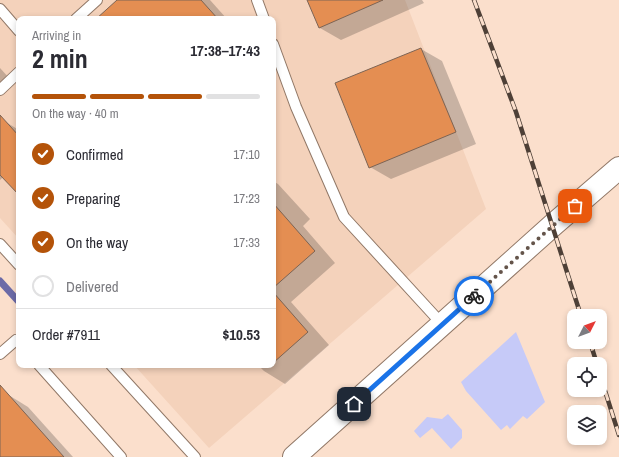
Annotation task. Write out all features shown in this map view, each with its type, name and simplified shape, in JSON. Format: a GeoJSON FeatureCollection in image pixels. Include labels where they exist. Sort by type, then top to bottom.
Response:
{"type":"FeatureCollection","features":[{"type":"Feature","properties":{"kind":"main road"},"geometry":{"type":"LineString","coordinates":[[297,456],[442,324],[619,168]]}},
{"type":"Feature","properties":{"kind":"lane"},"geometry":{"type":"LineString","coordinates":[[79,16],[97,0]]}},
{"type":"Feature","properties":{"kind":"lane"},"geometry":{"type":"LineString","coordinates":[[256,0],[263,16]]}},
{"type":"Feature","properties":{"kind":"lane"},"geometry":{"type":"LineString","coordinates":[[0,10],[16,28]]}},
{"type":"Feature","properties":{"kind":"lane"},"geometry":{"type":"LineString","coordinates":[[276,52],[296,107],[344,217],[442,324]]}},
{"type":"Feature","properties":{"kind":"lane"},"geometry":{"type":"LineString","coordinates":[[0,90],[16,75]]}},
{"type":"Feature","properties":{"kind":"lane"},"geometry":{"type":"LineString","coordinates":[[0,244],[16,262]]}},
{"type":"Feature","properties":{"kind":"lane"},"geometry":{"type":"LineString","coordinates":[[0,354],[16,340]]}},
{"type":"Feature","properties":{"kind":"lane"},"geometry":{"type":"LineString","coordinates":[[42,368],[121,457]]}},
{"type":"Feature","properties":{"kind":"lane"},"geometry":{"type":"LineString","coordinates":[[114,368],[195,457]]}},
{"type":"Feature","properties":{"kind":"shaded area"},"geometry":{"type":"Polygon","coordinates":[[[0,0],[405,0],[486,209],[209,448],[137,368],[276,368],[276,16],[16,16],[16,236],[0,218],[0,0]]]}},
{"type":"Feature","properties":{"kind":"shaded area"},"geometry":{"type":"Polygon","coordinates":[[[516,332],[545,402],[527,419],[523,416],[510,429],[507,425],[501,430],[466,391],[461,382],[516,332]]]}},
{"type":"Feature","properties":{"kind":"shaded area"},"geometry":{"type":"Polygon","coordinates":[[[448,414],[462,430],[462,438],[451,449],[432,428],[420,438],[414,431],[427,417],[442,419],[448,414]]]}},
{"type":"Feature","properties":{"kind":"building"},"geometry":{"type":"Polygon","coordinates":[[[117,0],[201,0],[215,16],[99,16],[117,0]]]}},
{"type":"Feature","properties":{"kind":"building"},"geometry":{"type":"Polygon","coordinates":[[[307,0],[383,0],[319,28],[307,0]]]}},
{"type":"Feature","properties":{"kind":"building"},"geometry":{"type":"Polygon","coordinates":[[[421,48],[456,132],[369,168],[335,83],[421,48]]]}},
{"type":"Feature","properties":{"kind":"building"},"geometry":{"type":"Polygon","coordinates":[[[0,115],[16,133],[16,192],[0,175],[0,115]]]}},
{"type":"Feature","properties":{"kind":"building"},"geometry":{"type":"Polygon","coordinates":[[[276,206],[315,251],[276,285],[276,206]]]}},
{"type":"Feature","properties":{"kind":"building"},"geometry":{"type":"Polygon","coordinates":[[[276,295],[308,332],[276,360],[276,295]]]}},
{"type":"Feature","properties":{"kind":"building"},"geometry":{"type":"Polygon","coordinates":[[[0,385],[64,457],[0,457],[0,385]]]}},
{"type":"Feature","properties":{"kind":"waterway"},"geometry":{"type":"LineString","coordinates":[[0,281],[16,299]]}},
{"type":"Feature","properties":{"kind":"railway"},"geometry":{"type":"LineString","coordinates":[[474,0],[516,112],[579,309]]}},
{"type":"Feature","properties":{"kind":"railway"},"geometry":{"type":"LineString","coordinates":[[592,349],[595,357]]}},
{"type":"Feature","properties":{"kind":"railway"},"geometry":{"type":"LineString","coordinates":[[607,397],[619,435]]}},
{"type":"Feature","properties":{"kind":"way so far"},"geometry":{"type":"LineString","coordinates":[[474,296],[575,206]]}},
{"type":"Feature","properties":{"kind":"route"},"geometry":{"type":"LineString","coordinates":[[354,404],[474,296]]}}]}
